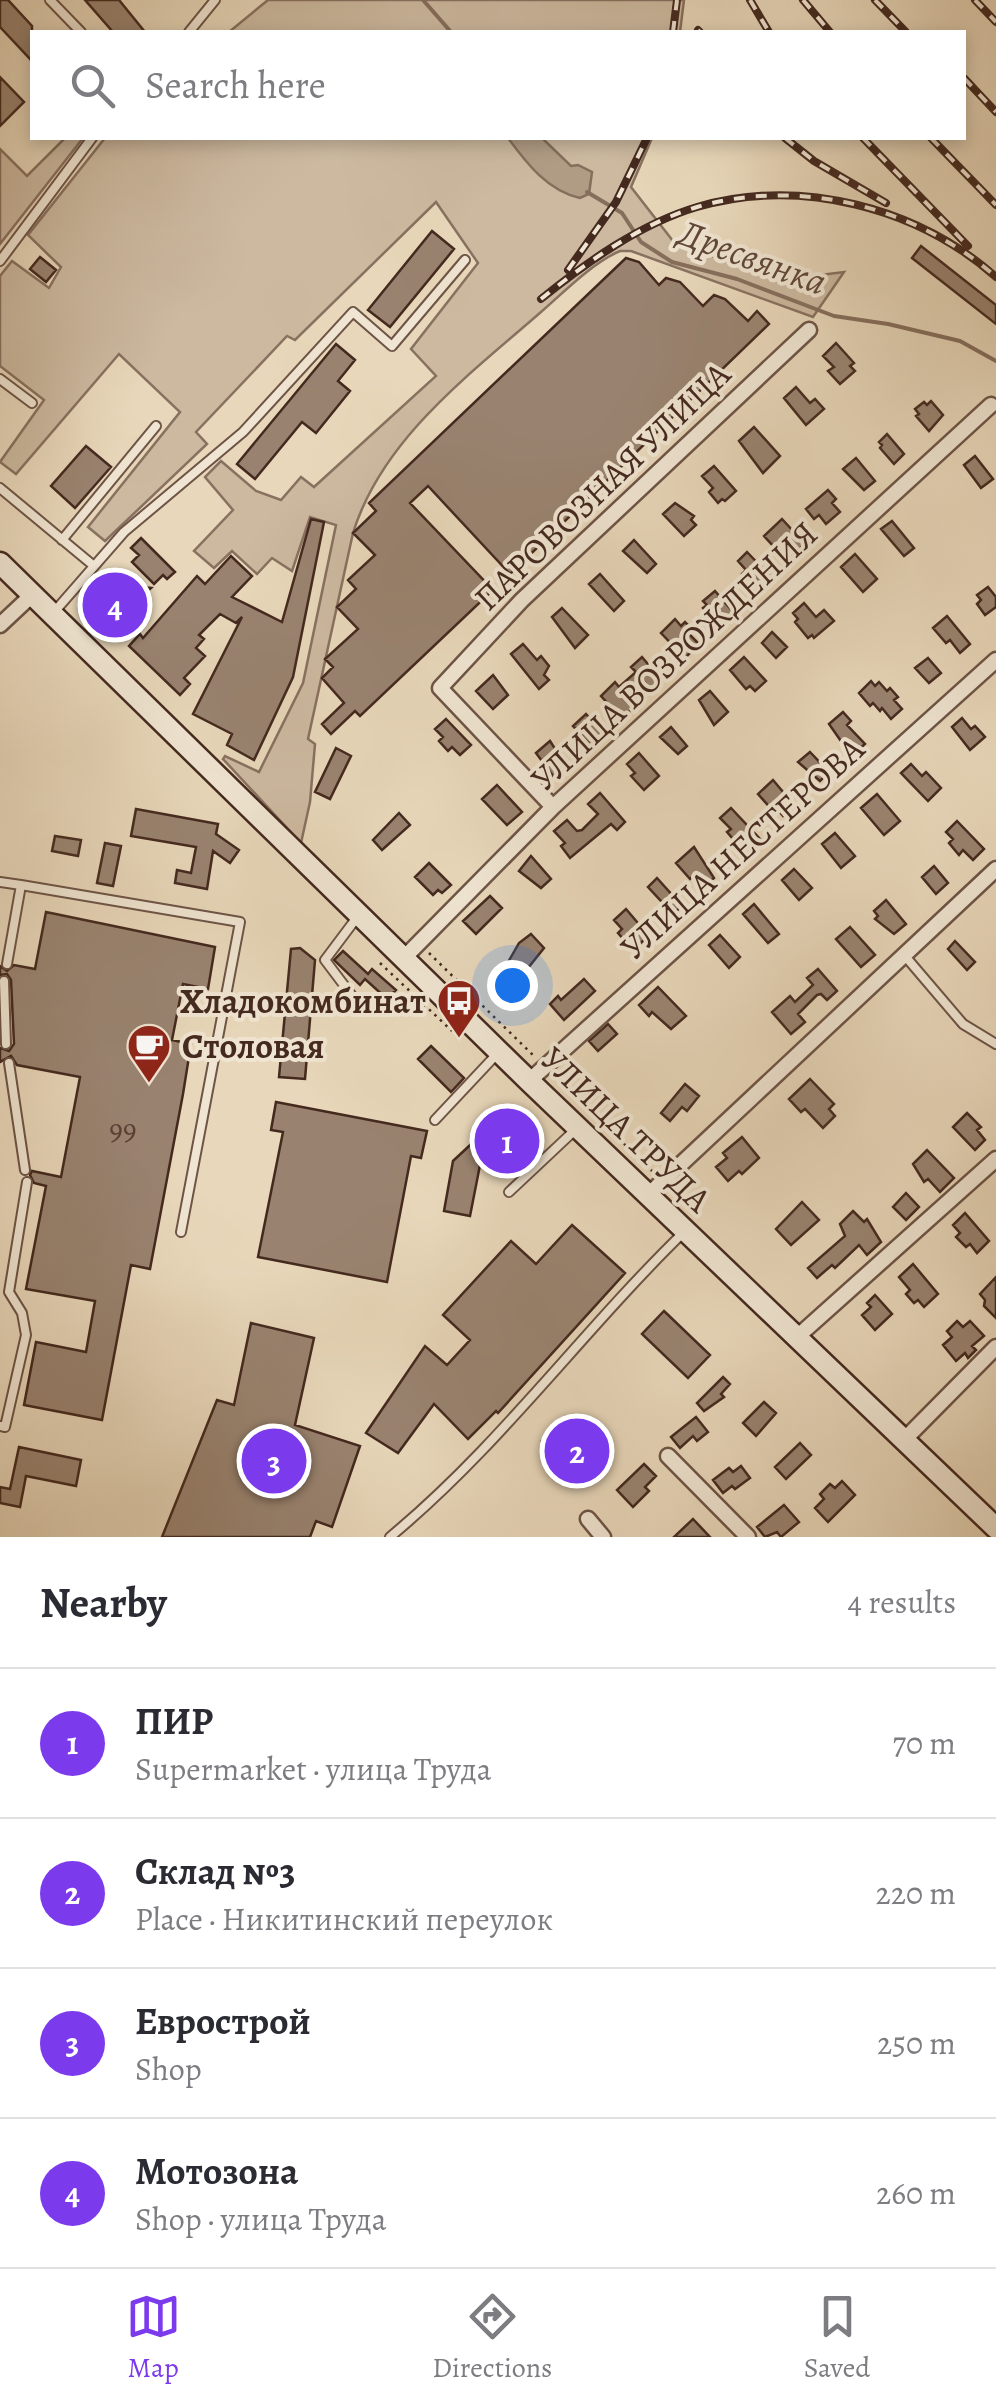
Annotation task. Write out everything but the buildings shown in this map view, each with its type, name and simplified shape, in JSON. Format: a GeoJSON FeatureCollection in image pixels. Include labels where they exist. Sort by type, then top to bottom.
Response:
{"type":"FeatureCollection","features":[{"type":"Feature","properties":{"kind":"street","name":"ПАРОВОЗНАЯ УЛИЦА"},"geometry":{"type":"LineString","coordinates":[[553,807],[440,688],[522,600],[809,330]]}},
{"type":"Feature","properties":{"kind":"street","name":"УЛИЦА ВОЗРОЖДЕНИЯ"},"geometry":{"type":"LineString","coordinates":[[412,951],[553,807],[991,405]]}},
{"type":"Feature","properties":{"kind":"street","name":"УЛИЦА ТРУДА"},"geometry":{"type":"LineString","coordinates":[[0,563],[360,914],[412,951],[500,1052],[537,1074],[578,1128],[655,1188],[796,1338],[996,1528]]}},
{"type":"Feature","properties":{"kind":"street"},"geometry":{"type":"LineString","coordinates":[[0,626],[32,595]]}},
{"type":"Feature","properties":{"kind":"street","name":"УЛИЦА НЕСТЕРОВА"},"geometry":{"type":"LineString","coordinates":[[537,1074],[996,660]]}},
{"type":"Feature","properties":{"kind":"street"},"geometry":{"type":"LineString","coordinates":[[655,1188],[996,869]]}},
{"type":"Feature","properties":{"kind":"street"},"geometry":{"type":"LineString","coordinates":[[796,1338],[996,1159]]}},
{"type":"Feature","properties":{"kind":"street"},"geometry":{"type":"LineString","coordinates":[[903,1440],[996,1347]]}},
{"type":"Feature","properties":{"kind":"street"},"geometry":{"type":"LineString","coordinates":[[668,1456],[748,1537]]}},
{"type":"Feature","properties":{"kind":"street"},"geometry":{"type":"LineString","coordinates":[[588,1519],[604,1537]]}},
{"type":"Feature","properties":{"kind":"lane"},"geometry":{"type":"LineString","coordinates":[[50,0],[79,30]]}},
{"type":"Feature","properties":{"kind":"lane"},"geometry":{"type":"LineString","coordinates":[[191,30],[215,0]]}},
{"type":"Feature","properties":{"kind":"lane"},"geometry":{"type":"LineString","coordinates":[[0,260],[90,140]]}},
{"type":"Feature","properties":{"kind":"lane"},"geometry":{"type":"LineString","coordinates":[[52,614],[124,532],[243,432],[352,312],[392,346],[466,260]]}},
{"type":"Feature","properties":{"kind":"lane"},"geometry":{"type":"LineString","coordinates":[[0,379],[32,403]]}},
{"type":"Feature","properties":{"kind":"lane"},"geometry":{"type":"LineString","coordinates":[[62,540],[156,426]]}},
{"type":"Feature","properties":{"kind":"lane"},"geometry":{"type":"LineString","coordinates":[[0,488],[94,566]]}},
{"type":"Feature","properties":{"kind":"lane"},"geometry":{"type":"LineString","coordinates":[[0,882],[240,922],[180,1232]]}},
{"type":"Feature","properties":{"kind":"lane"},"geometry":{"type":"LineString","coordinates":[[6,964],[21,885]]}},
{"type":"Feature","properties":{"kind":"lane"},"geometry":{"type":"LineString","coordinates":[[360,914],[326,960],[362,1009]]}},
{"type":"Feature","properties":{"kind":"lane"},"geometry":{"type":"LineString","coordinates":[[905,956],[962,1024],[996,1044]]}},
{"type":"Feature","properties":{"kind":"lane"},"geometry":{"type":"LineString","coordinates":[[0,993],[4,981],[6,1044]]}},
{"type":"Feature","properties":{"kind":"lane"},"geometry":{"type":"LineString","coordinates":[[435,1120],[500,1052]]}},
{"type":"Feature","properties":{"kind":"lane"},"geometry":{"type":"LineString","coordinates":[[9,1063],[25,1170]]}},
{"type":"Feature","properties":{"kind":"lane"},"geometry":{"type":"LineString","coordinates":[[509,1192],[578,1128]]}},
{"type":"Feature","properties":{"kind":"lane"},"geometry":{"type":"LineString","coordinates":[[0,1426],[5,1427],[26,1335],[22,1313],[9,1292],[26,1182]]}},
{"type":"Feature","properties":{"kind":"lane"},"geometry":{"type":"LineString","coordinates":[[390,1537],[430,1504],[508,1425],[653,1263],[694,1226]]}},
{"type":"Feature","properties":{"kind":"path"},"geometry":{"type":"LineString","coordinates":[[412,951],[694,1226]]}},
{"type":"Feature","properties":{"kind":"path"},"geometry":{"type":"LineString","coordinates":[[380,963],[460,1039]]}},
{"type":"Feature","properties":{"kind":"shaded area"},"geometry":{"type":"Polygon","coordinates":[[[268,0],[684,0],[680,30],[231,30],[268,0]]]}},
{"type":"Feature","properties":{"kind":"shaded area"},"geometry":{"type":"Polygon","coordinates":[[[63,140],[81,140],[0,244],[0,149],[27,176],[63,140]]]}},
{"type":"Feature","properties":{"kind":"shaded area"},"geometry":{"type":"Polygon","coordinates":[[[103,140],[651,140],[631,187],[673,241],[688,235],[702,253],[787,279],[844,272],[813,317],[631,251],[620,251],[579,278],[431,410],[385,468],[366,499],[353,533],[308,739],[315,744],[310,802],[301,843],[223,759],[225,756],[259,772],[303,683],[336,525],[310,517],[292,571],[272,558],[257,574],[232,551],[214,568],[194,551],[233,510],[205,477],[221,461],[256,491],[281,500],[301,477],[314,487],[436,376],[411,349],[478,263],[436,202],[295,340],[287,336],[196,432],[207,444],[105,541],[88,527],[180,412],[119,354],[16,474],[0,462],[44,400],[0,366],[0,276],[12,261],[49,288],[61,267],[28,235],[103,140]]]}},
{"type":"Feature","properties":{"kind":"shaded area"},"geometry":{"type":"Polygon","coordinates":[[[510,140],[544,140],[571,166],[592,172],[589,194],[580,198],[568,194],[531,167],[510,140]]]}},
{"type":"Feature","properties":{"kind":"waterway","name":"Дресвянка"},"geometry":{"type":"LineString","coordinates":[[423,0],[449,30]]}},
{"type":"Feature","properties":{"kind":"waterway","name":"Дресвянка"},"geometry":{"type":"LineString","coordinates":[[587,192],[622,213],[641,242],[672,262],[737,279],[834,316],[960,341],[996,361]]}},
{"type":"Feature","properties":{"kind":"railway"},"geometry":{"type":"LineString","coordinates":[[673,30],[677,0]]}},
{"type":"Feature","properties":{"kind":"railway"},"geometry":{"type":"LineString","coordinates":[[750,0],[768,30]]}},
{"type":"Feature","properties":{"kind":"railway"},"geometry":{"type":"LineString","coordinates":[[803,0],[828,30]]}},
{"type":"Feature","properties":{"kind":"railway"},"geometry":{"type":"LineString","coordinates":[[875,0],[904,30]]}},
{"type":"Feature","properties":{"kind":"railway"},"geometry":{"type":"LineString","coordinates":[[975,0],[996,22]]}},
{"type":"Feature","properties":{"kind":"railway"},"geometry":{"type":"LineString","coordinates":[[966,80],[996,112]]}},
{"type":"Feature","properties":{"kind":"railway"},"geometry":{"type":"LineString","coordinates":[[568,270],[616,202],[646,140]]}},
{"type":"Feature","properties":{"kind":"railway"},"geometry":{"type":"LineString","coordinates":[[788,140],[814,161],[886,203]]}},
{"type":"Feature","properties":{"kind":"railway"},"geometry":{"type":"LineString","coordinates":[[865,140],[968,246]]}},
{"type":"Feature","properties":{"kind":"railway"},"geometry":{"type":"LineString","coordinates":[[933,140],[996,205]]}},
{"type":"Feature","properties":{"kind":"railway"},"geometry":{"type":"LineString","coordinates":[[541,299],[596,258],[655,223],[697,207],[776,195],[856,204],[894,216],[930,232],[996,277]]}},
{"type":"Feature","properties":{"kind":"place","name":"Мотозона"},"geometry":{"type":"Point","coordinates":[115,605]}},
{"type":"Feature","properties":{"kind":"place","name":"Хладокомбинат"},"geometry":{"type":"Point","coordinates":[459,1039]}},
{"type":"Feature","properties":{"kind":"place","name":"Столовая"},"geometry":{"type":"Point","coordinates":[149,1084]}},
{"type":"Feature","properties":{"kind":"place","name":"ПИР"},"geometry":{"type":"Point","coordinates":[507,1141]}},
{"type":"Feature","properties":{"kind":"place","name":"Склад №3"},"geometry":{"type":"Point","coordinates":[577,1451]}},
{"type":"Feature","properties":{"kind":"place","name":"Еврострой"},"geometry":{"type":"Point","coordinates":[274,1461]}}]}
